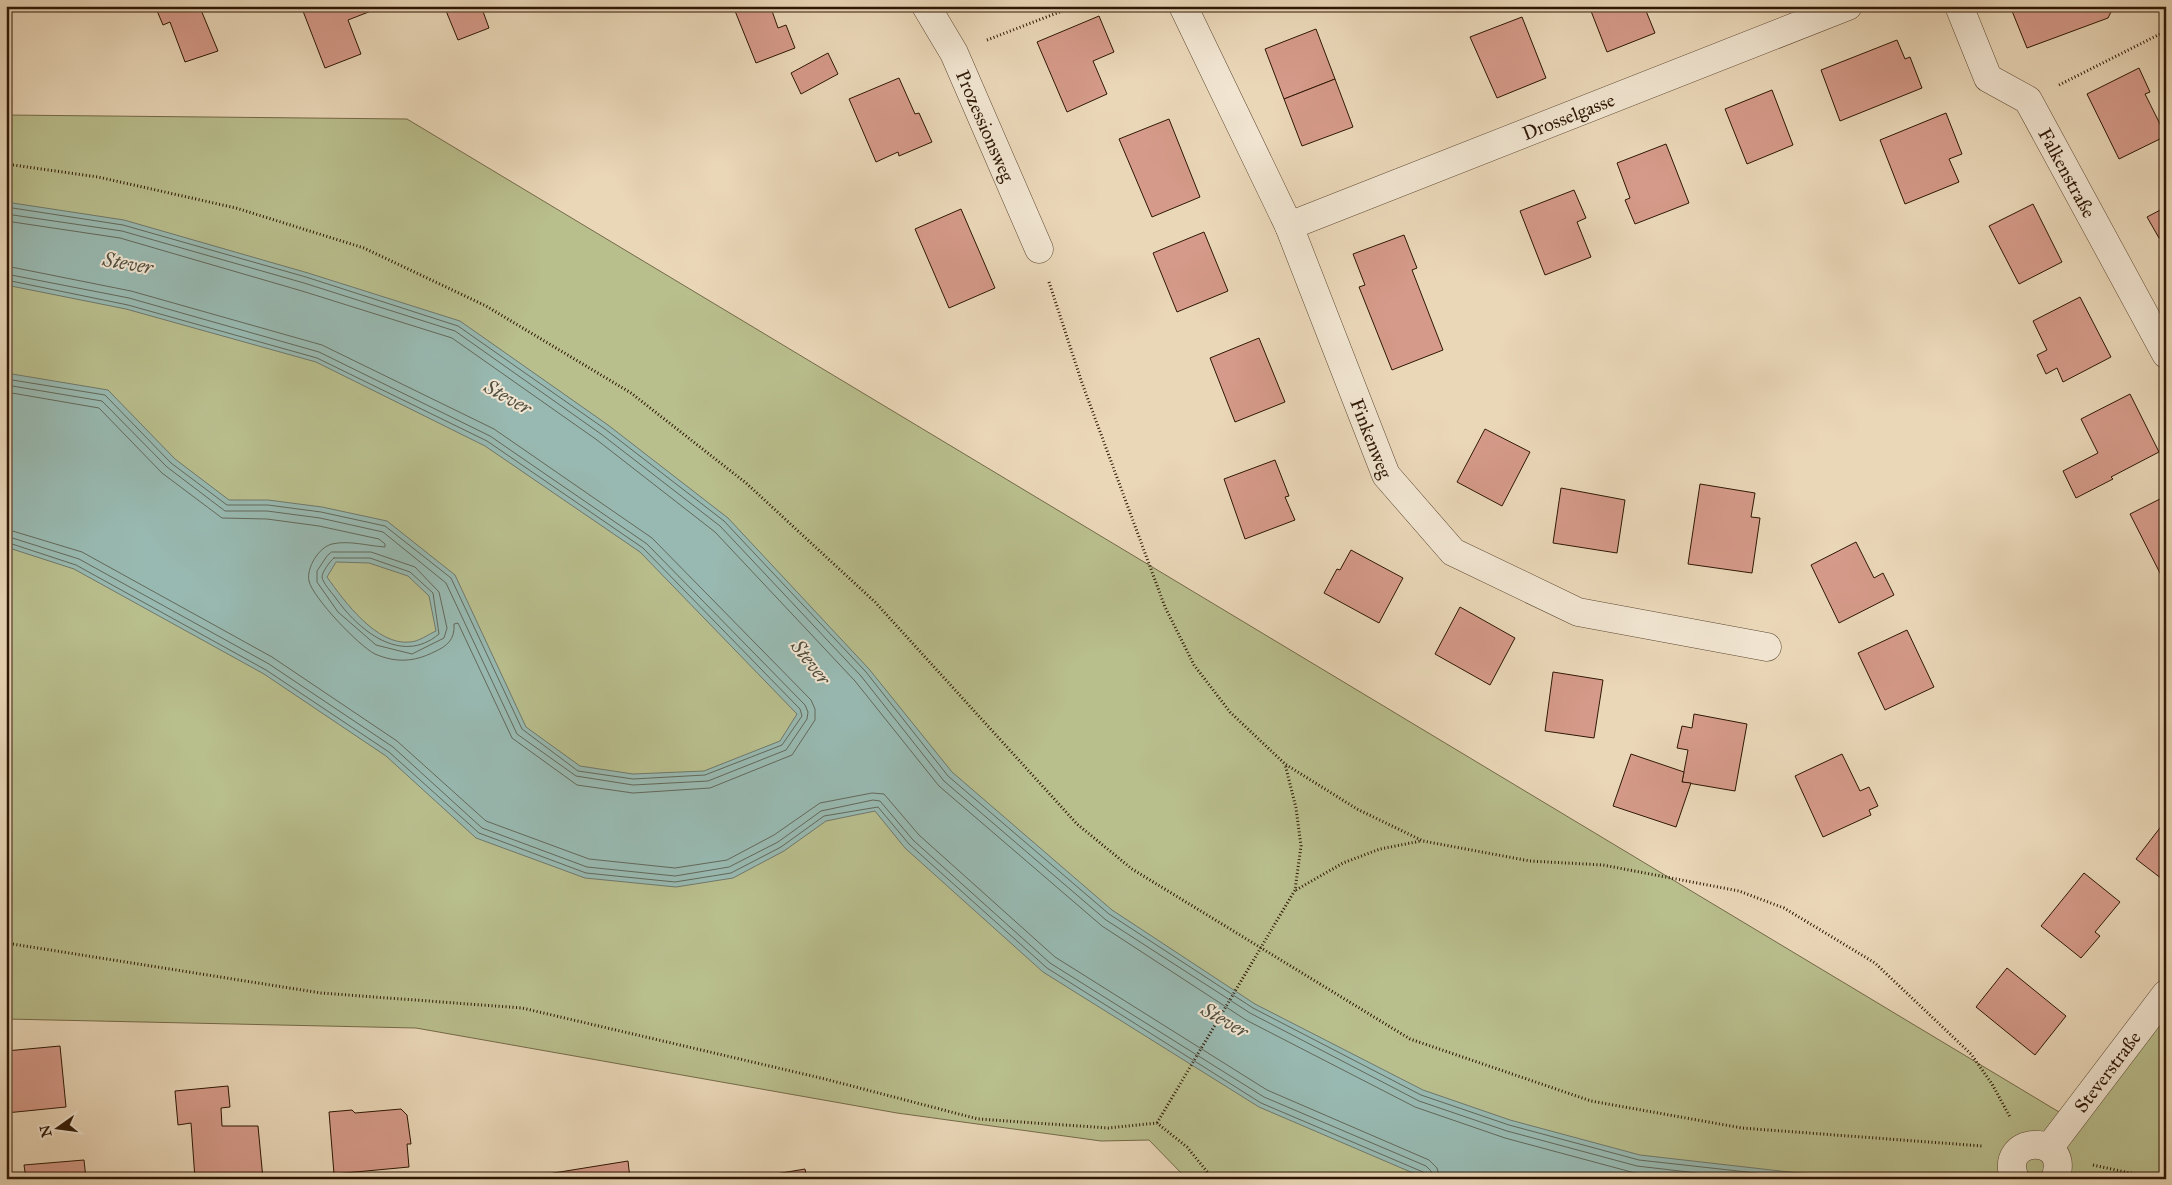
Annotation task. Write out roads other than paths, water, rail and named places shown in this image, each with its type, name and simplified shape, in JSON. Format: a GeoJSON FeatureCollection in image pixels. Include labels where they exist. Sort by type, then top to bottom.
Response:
{"type":"FeatureCollection","features":[{"type":"Feature","properties":{"kind":"street","name":"Prozessionsweg"},"geometry":{"type":"LineString","coordinates":[[926,6],[954,53],[1039,249]]}},
{"type":"Feature","properties":{"kind":"street","name":"Finkenweg"},"geometry":{"type":"LineString","coordinates":[[1183,6],[1289,226],[1386,475],[1453,552],[1578,612],[1767,646]]}},
{"type":"Feature","properties":{"kind":"street","name":"Drosselgasse"},"geometry":{"type":"LineString","coordinates":[[1289,226],[1848,6]]}},
{"type":"Feature","properties":{"kind":"street","name":"Falkenstraße"},"geometry":{"type":"LineString","coordinates":[[1959,6],[1988,78],[2028,100],[2166,354]]}},
{"type":"Feature","properties":{"kind":"street","name":"Steverstraße"},"geometry":{"type":"LineString","coordinates":[[2035,1161],[2166,994]]}},
{"type":"Feature","properties":{"kind":"water","name":"Stever"},"geometry":{"type":"Polygon","coordinates":[[[6,202],[124,220],[308,273],[460,321],[608,425],[728,518],[869,669],[952,772],[1112,910],[1255,1004],[1423,1090],[1510,1120],[1640,1155],[1870,1179],[1427,1179],[1259,1107],[1043,972],[905,848],[875,811],[826,821],[784,851],[733,878],[676,887],[585,878],[476,838],[386,756],[264,674],[74,569],[6,547],[6,373],[108,390],[175,459],[229,500],[268,500],[322,507],[387,521],[455,575],[526,727],[580,766],[633,774],[704,771],[780,741],[797,714],[640,552],[485,446],[316,362],[126,309],[6,285],[6,202]],[[336,562],[327,577],[342,598],[362,620],[386,637],[398,641],[413,642],[436,631],[429,596],[408,576],[369,563],[336,562]]]}}]}
